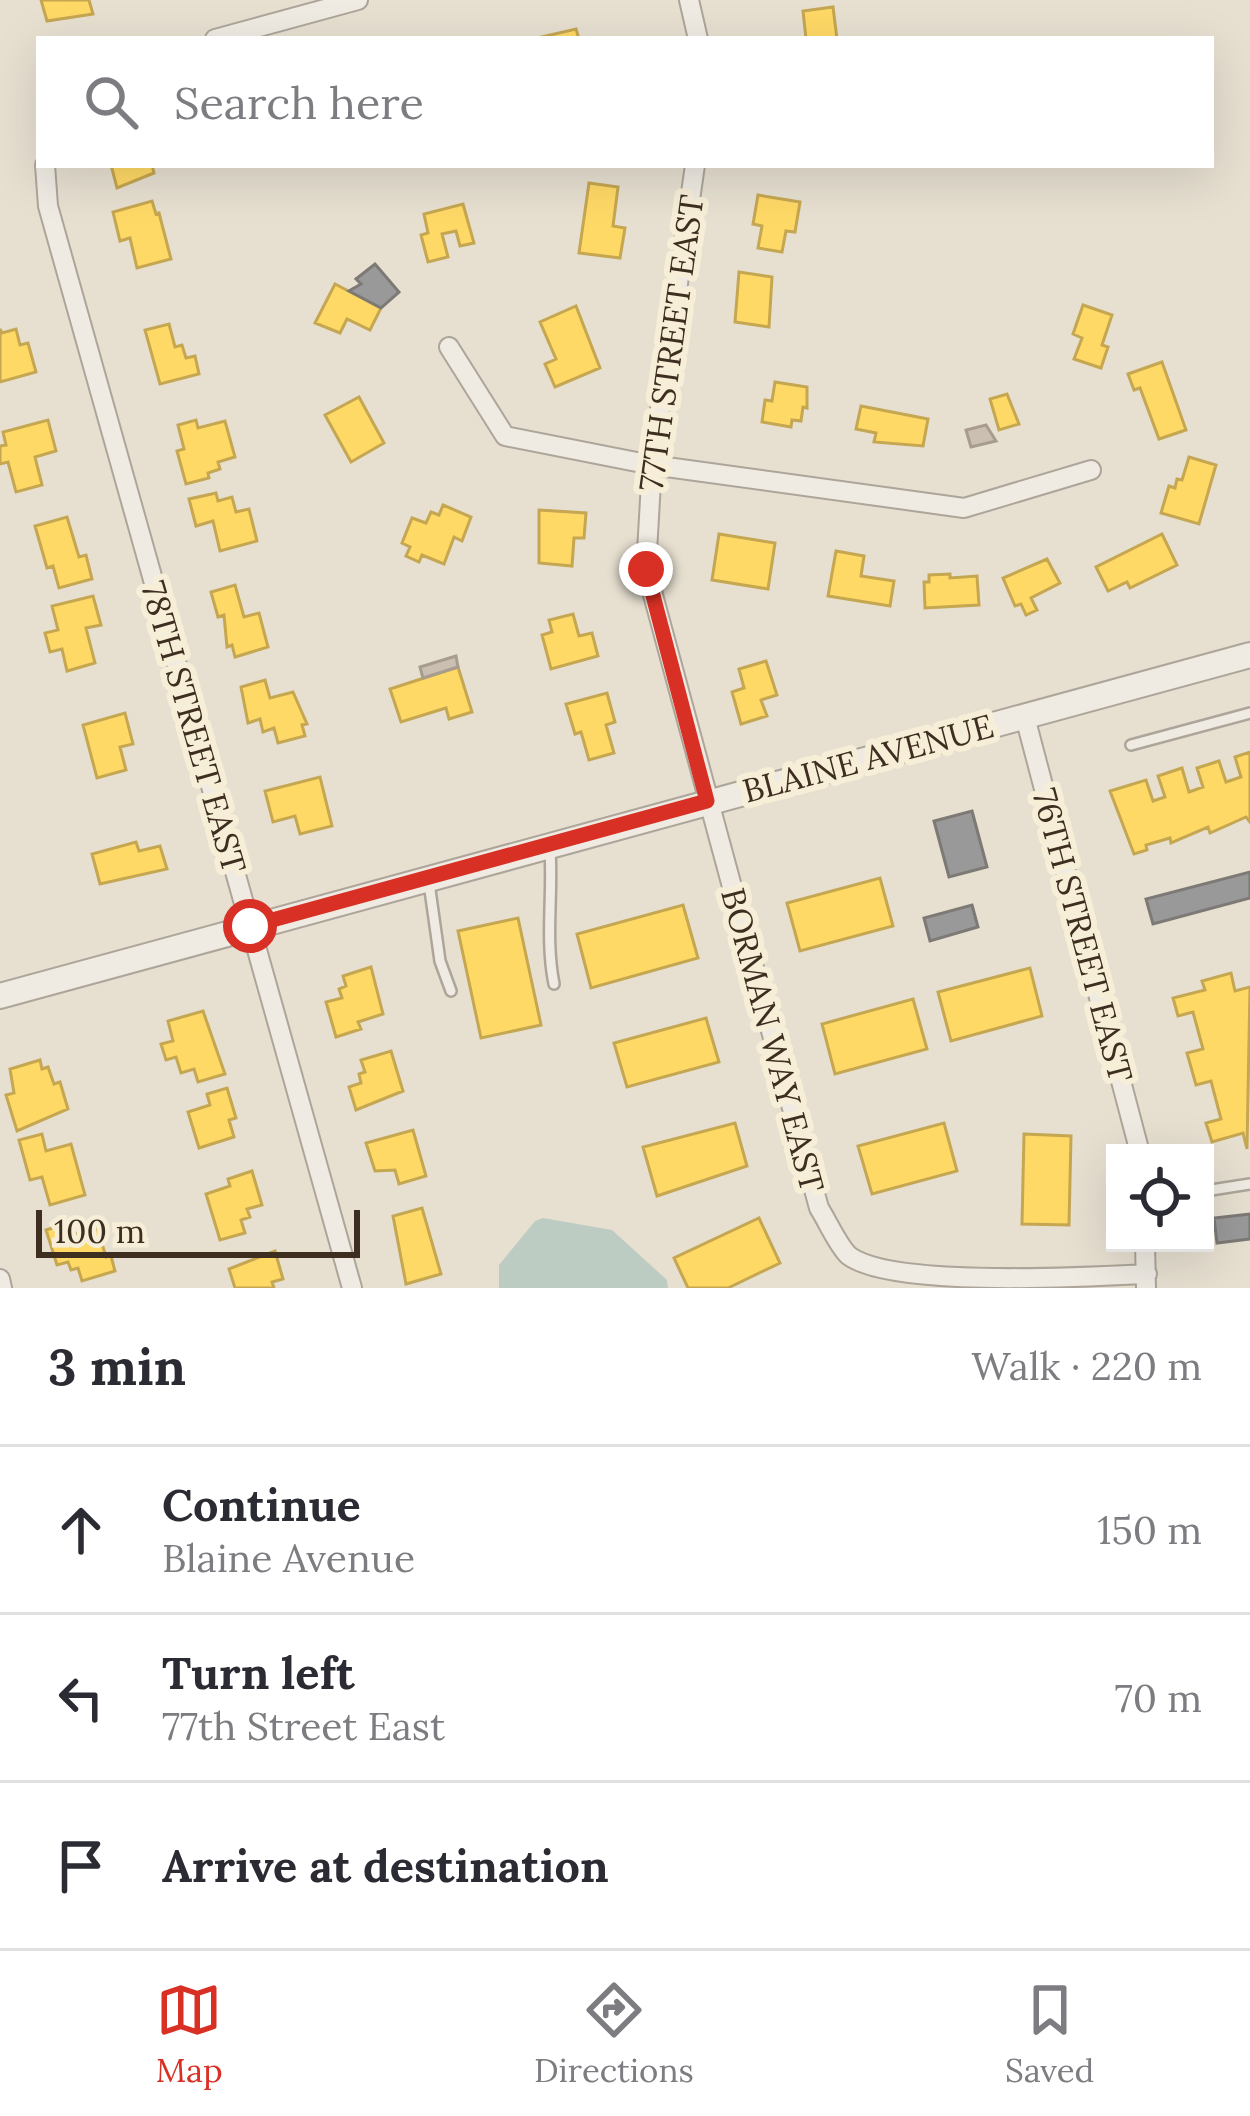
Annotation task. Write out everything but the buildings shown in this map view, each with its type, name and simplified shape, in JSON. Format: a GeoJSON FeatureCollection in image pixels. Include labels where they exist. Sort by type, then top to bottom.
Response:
{"type":"FeatureCollection","features":[{"type":"Feature","properties":{"kind":"street"},"geometry":{"type":"LineString","coordinates":[[226,36],[358,0]]}},
{"type":"Feature","properties":{"kind":"street"},"geometry":{"type":"LineString","coordinates":[[689,0],[697,36]]}},
{"type":"Feature","properties":{"kind":"street","name":"78TH STREET EAST"},"geometry":{"type":"LineString","coordinates":[[45,168],[48,206],[352,1288]]}},
{"type":"Feature","properties":{"kind":"street","name":"77TH STREET EAST"},"geometry":{"type":"LineString","coordinates":[[695,168],[652,465],[646,569],[707,801]]}},
{"type":"Feature","properties":{"kind":"street"},"geometry":{"type":"LineString","coordinates":[[449,347],[505,436],[652,465],[964,508],[1091,470]]}},
{"type":"Feature","properties":{"kind":"street","name":"BLAINE AVENUE"},"geometry":{"type":"LineString","coordinates":[[0,996],[1250,655]]}},
{"type":"Feature","properties":{"kind":"street","name":"76TH STREET EAST"},"geometry":{"type":"LineString","coordinates":[[1025,717],[1138,1144]]}},
{"type":"Feature","properties":{"kind":"street","name":"BORMAN WAY EAST"},"geometry":{"type":"LineString","coordinates":[[707,801],[819,1208],[850,1258],[905,1284],[1146,1281]]}},
{"type":"Feature","properties":{"kind":"street"},"geometry":{"type":"LineString","coordinates":[[0,1279],[2,1288]]}},
{"type":"Feature","properties":{"kind":"lane"},"geometry":{"type":"LineString","coordinates":[[1131,745],[1250,713]]}},
{"type":"Feature","properties":{"kind":"lane"},"geometry":{"type":"LineString","coordinates":[[550,844],[553,884],[548,942],[554,984]]}},
{"type":"Feature","properties":{"kind":"lane"},"geometry":{"type":"LineString","coordinates":[[428,878],[440,961],[452,992]]}},
{"type":"Feature","properties":{"kind":"lane"},"geometry":{"type":"LineString","coordinates":[[1214,1190],[1250,1184]]}},
{"type":"Feature","properties":{"kind":"shaded area"},"geometry":{"type":"Polygon","coordinates":[[[543,1218],[612,1230],[667,1280],[668,1288],[499,1288],[499,1265],[535,1221],[543,1218]]]}},
{"type":"Feature","properties":{"kind":"route"},"geometry":{"type":"LineString","coordinates":[[250,926],[707,801],[646,569]]}}]}
